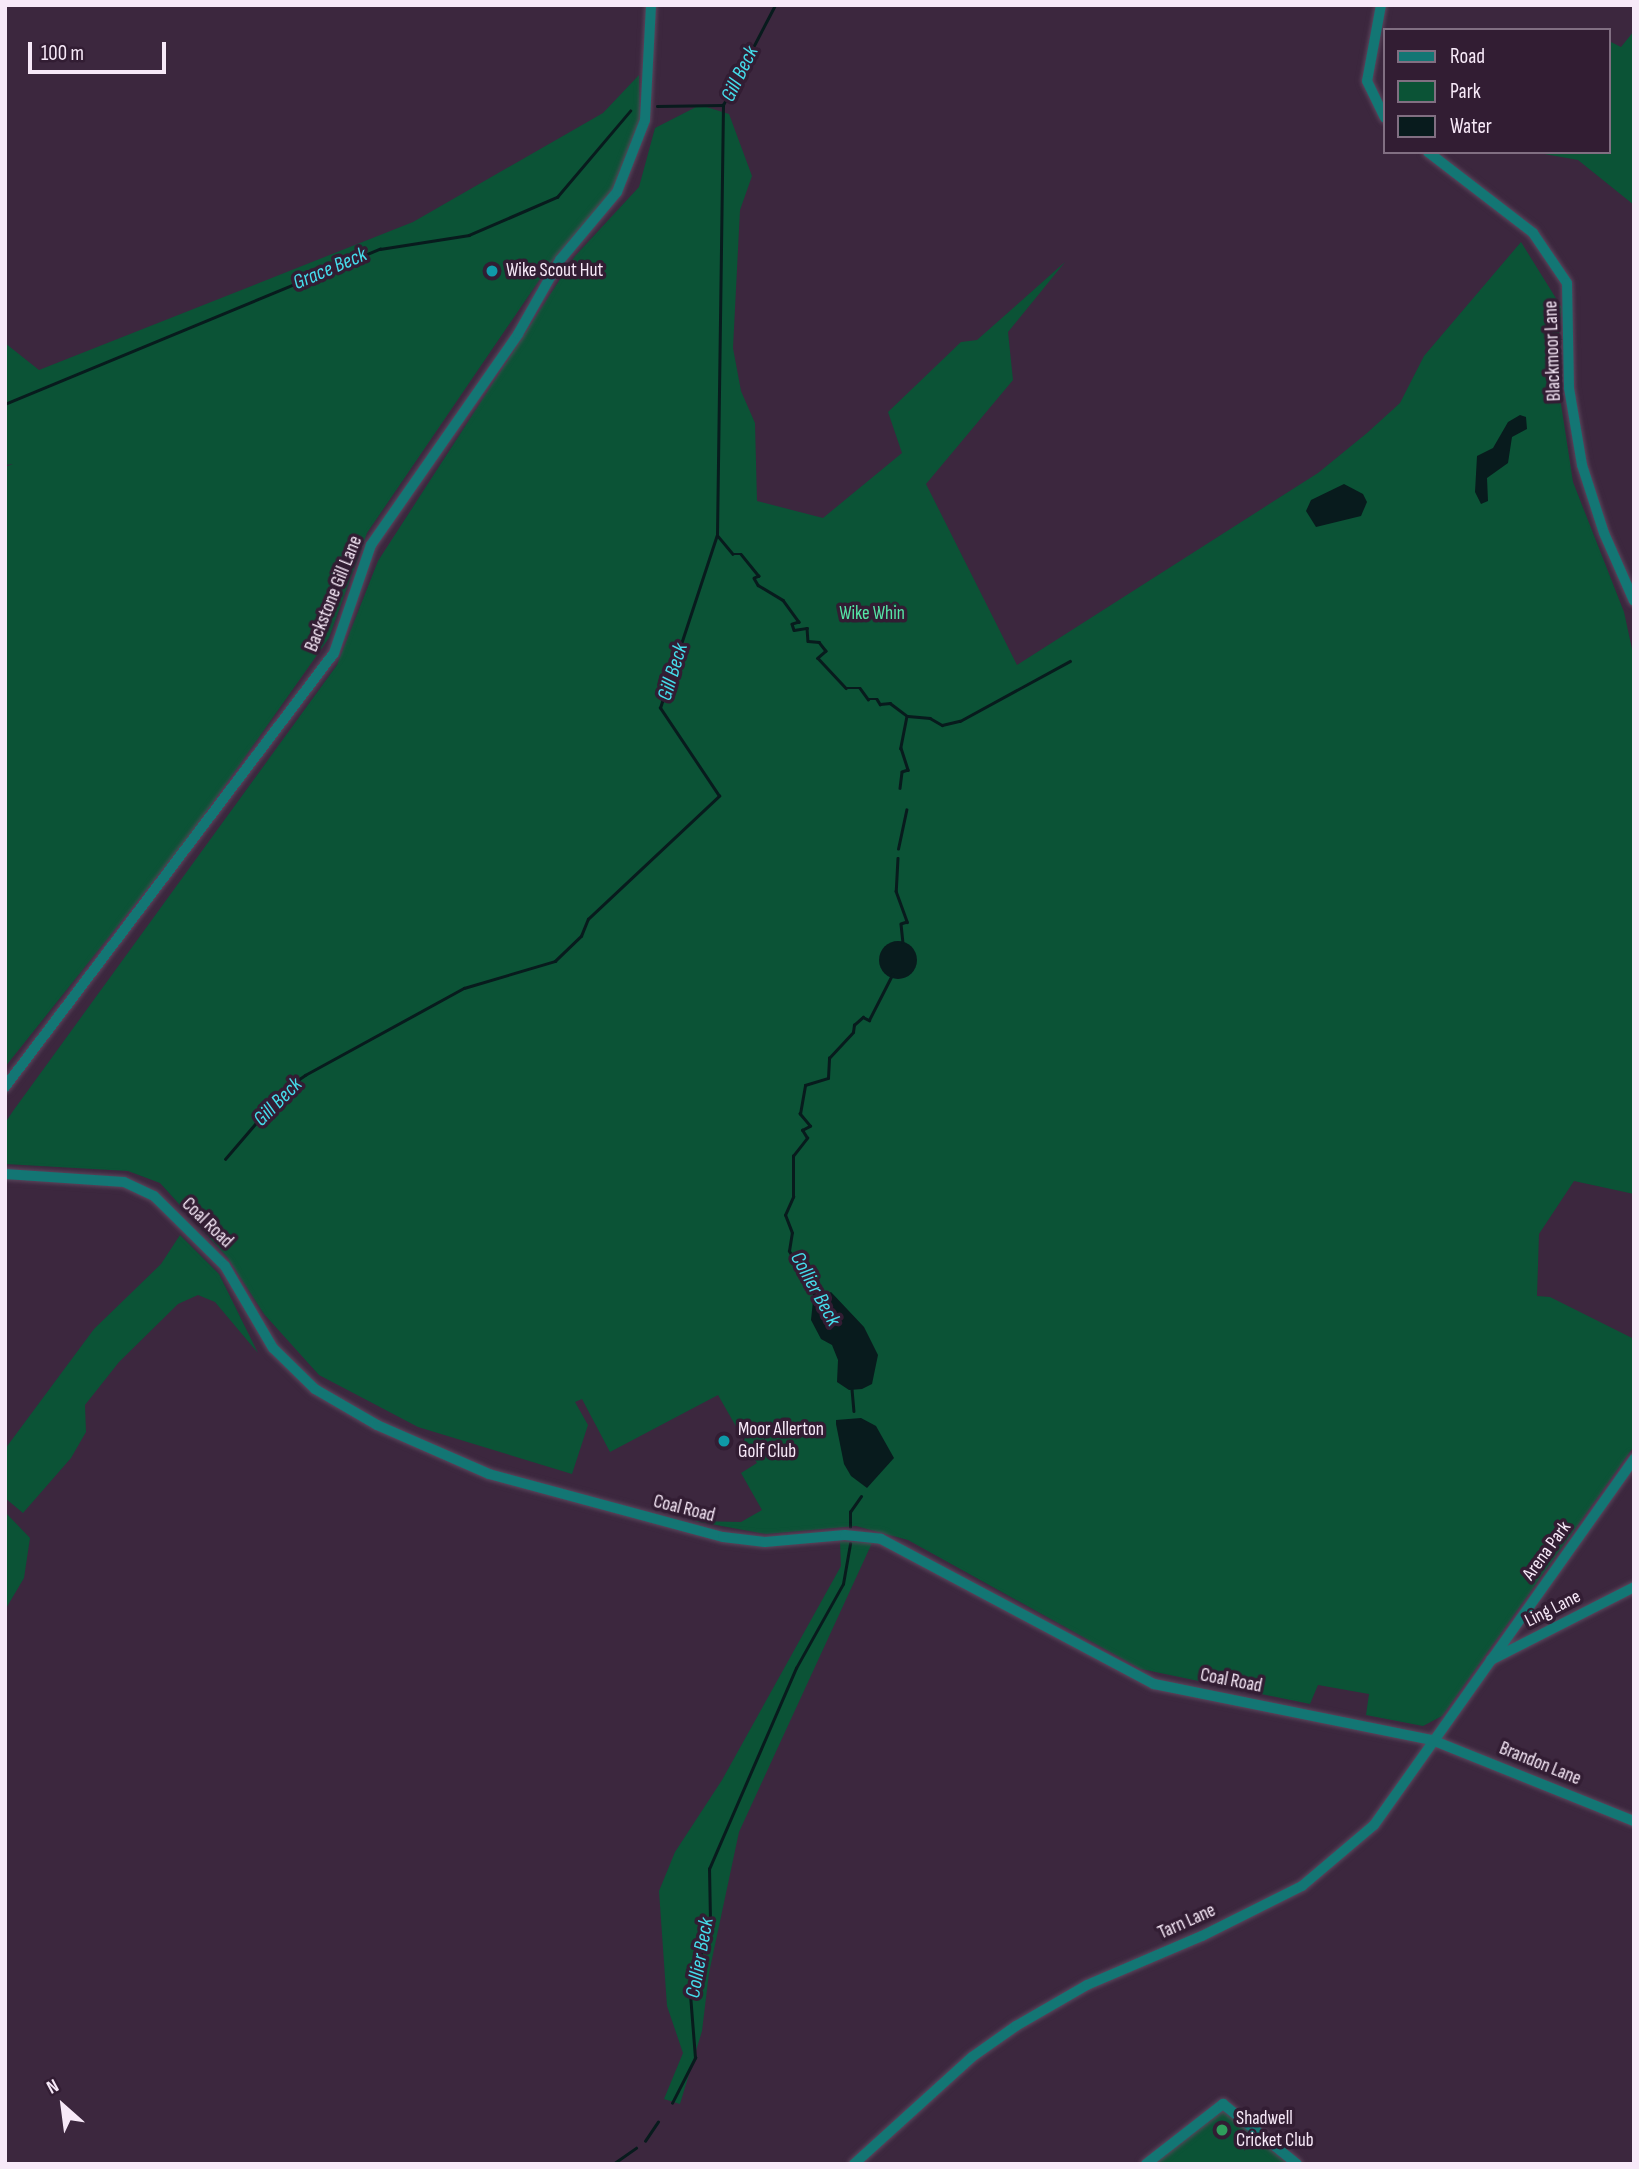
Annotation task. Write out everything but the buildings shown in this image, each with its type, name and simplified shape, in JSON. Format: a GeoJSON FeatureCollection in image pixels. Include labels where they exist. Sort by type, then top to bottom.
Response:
{"type":"FeatureCollection","features":[{"type":"Feature","properties":{"kind":"street","name":"Backstone Gill Lane"},"geometry":{"type":"LineString","coordinates":[[5,1087],[334,653],[371,545],[511,345],[560,260],[617,192],[645,120],[651,5]]}},
{"type":"Feature","properties":{"kind":"street"},"geometry":{"type":"LineString","coordinates":[[1381,5],[1367,81],[1384,116]]}},
{"type":"Feature","properties":{"kind":"street","name":"Blackmoor Lane"},"geometry":{"type":"LineString","coordinates":[[1431,154],[1533,233],[1567,283],[1569,388],[1582,465],[1604,533],[1634,601]]}},
{"type":"Feature","properties":{"kind":"street","name":"Coal Road"},"geometry":{"type":"LineString","coordinates":[[5,1174],[124,1182],[153,1196],[225,1266],[273,1348],[315,1389],[377,1425],[489,1474],[723,1537],[765,1542],[845,1535],[881,1539],[1154,1684],[1432,1740]]}},
{"type":"Feature","properties":{"kind":"street","name":"Arena Park"},"geometry":{"type":"LineString","coordinates":[[1487,1662],[1634,1459]]}},
{"type":"Feature","properties":{"kind":"street","name":"Ling Lane"},"geometry":{"type":"LineString","coordinates":[[1487,1662],[1634,1587]]}},
{"type":"Feature","properties":{"kind":"street","name":"Tarn Lane"},"geometry":{"type":"LineString","coordinates":[[855,2164],[972,2057],[1038,2012],[1302,1886],[1374,1825],[1487,1662]]}},
{"type":"Feature","properties":{"kind":"street","name":"Brandon Lane"},"geometry":{"type":"LineString","coordinates":[[1432,1740],[1634,1821]]}},
{"type":"Feature","properties":{"kind":"street"},"geometry":{"type":"LineString","coordinates":[[1146,2164],[1223,2104],[1297,2164]]}},
{"type":"Feature","properties":{"kind":"green space"},"geometry":{"type":"Polygon","coordinates":[[[1634,31],[1634,205],[1578,160],[1544,154],[1611,154],[1611,42],[1621,47],[1634,31]]]}},
{"type":"Feature","properties":{"kind":"green space"},"geometry":{"type":"Polygon","coordinates":[[[639,75],[640,120],[617,186],[553,260],[367,533],[329,638],[187,839],[5,1067],[5,467],[13,464],[5,465],[5,343],[39,370],[413,222],[603,113],[639,75]]]}},
{"type":"Feature","properties":{"kind":"green space","name":"Wike Whin"},"geometry":{"type":"Polygon","coordinates":[[[700,105],[729,114],[752,176],[740,210],[733,348],[741,391],[755,423],[757,501],[823,518],[902,453],[888,412],[961,342],[977,340],[1065,262],[1008,332],[1013,380],[926,484],[1017,665],[1318,473],[1367,433],[1400,403],[1424,356],[1521,242],[1562,308],[1555,365],[1573,482],[1624,612],[1634,658],[1634,1194],[1574,1181],[1539,1234],[1537,1296],[1550,1297],[1634,1339],[1634,1446],[1442,1716],[1423,1726],[1366,1715],[1369,1694],[1318,1685],[1310,1704],[1141,1669],[908,1540],[856,1526],[766,1534],[694,1521],[741,1522],[762,1510],[741,1473],[757,1463],[718,1395],[610,1452],[582,1399],[575,1402],[588,1425],[572,1474],[418,1427],[319,1375],[264,1314],[228,1258],[160,1183],[128,1171],[5,1164],[5,1123],[337,665],[378,561],[575,256],[639,187],[655,128],[700,105]]]}},
{"type":"Feature","properties":{"kind":"green space"},"geometry":{"type":"Polygon","coordinates":[[[180,1235],[219,1274],[258,1353],[215,1302],[198,1295],[178,1304],[119,1362],[85,1405],[86,1432],[71,1458],[23,1513],[5,1498],[5,1449],[94,1329],[161,1264],[180,1235]]]}},
{"type":"Feature","properties":{"kind":"green space"},"geometry":{"type":"Polygon","coordinates":[[[5,1512],[30,1538],[24,1578],[5,1610],[5,1512]]]}},
{"type":"Feature","properties":{"kind":"green space"},"geometry":{"type":"Polygon","coordinates":[[[840,1541],[872,1543],[739,1832],[709,1973],[702,2031],[680,2104],[664,2099],[683,2053],[667,2006],[659,1891],[675,1852],[722,1780],[841,1566],[840,1541]]]}},
{"type":"Feature","properties":{"kind":"green space","name":"Shadwell Cricket Club"},"geometry":{"type":"Polygon","coordinates":[[[1223,2111],[1288,2164],[1153,2164],[1223,2111]]]}},
{"type":"Feature","properties":{"kind":"water"},"geometry":{"type":"Polygon","coordinates":[[[1520,415],[1526,417],[1527,429],[1512,437],[1508,463],[1487,478],[1488,501],[1481,504],[1475,492],[1477,456],[1493,448],[1508,422],[1520,415]]]}},
{"type":"Feature","properties":{"kind":"water"},"geometry":{"type":"Polygon","coordinates":[[[1344,484],[1363,494],[1367,502],[1361,516],[1316,527],[1306,511],[1311,500],[1344,484]]]}},
{"type":"Feature","properties":{"kind":"water"},"geometry":{"type":"Polygon","coordinates":[[[898,941],[911,947],[917,960],[911,973],[898,979],[885,973],[879,960],[885,947],[898,941]]]}},
{"type":"Feature","properties":{"kind":"water"},"geometry":{"type":"Polygon","coordinates":[[[831,1292],[864,1327],[878,1355],[872,1384],[862,1389],[849,1390],[837,1382],[838,1360],[832,1345],[821,1339],[811,1320],[813,1301],[831,1292]]]}},
{"type":"Feature","properties":{"kind":"water"},"geometry":{"type":"Polygon","coordinates":[[[861,1418],[876,1426],[894,1458],[867,1488],[851,1476],[844,1464],[836,1424],[836,1420],[861,1418]]]}},
{"type":"Feature","properties":{"kind":"waterway","name":"Gill Beck"},"geometry":{"type":"LineString","coordinates":[[225,1159],[286,1088],[305,1075],[464,988],[555,961],[581,936],[588,919],[719,796],[660,708],[717,535],[723,105],[775,5]]}},
{"type":"Feature","properties":{"kind":"waterway","name":"Grace Beck"},"geometry":{"type":"LineString","coordinates":[[657,106],[723,105]]}},
{"type":"Feature","properties":{"kind":"waterway","name":"Grace Beck"},"geometry":{"type":"LineString","coordinates":[[5,404],[380,249],[469,235],[557,197],[630,111]]}},
{"type":"Feature","properties":{"kind":"waterway","name":"Collier Beck"},"geometry":{"type":"LineString","coordinates":[[718,536],[733,554],[741,554],[759,576],[754,578],[758,585],[783,600],[799,622],[792,624],[794,630],[807,628],[808,641],[819,642],[826,651],[818,658],[846,688],[860,688],[868,699],[877,699],[880,704],[890,703],[907,716],[901,748],[908,770],[902,772],[900,788]]}},
{"type":"Feature","properties":{"kind":"waterway"},"geometry":{"type":"LineString","coordinates":[[908,716],[930,718],[942,725],[960,721],[1070,661]]}},
{"type":"Feature","properties":{"kind":"waterway","name":"Collier Beck"},"geometry":{"type":"LineString","coordinates":[[898,849],[906,810]]}},
{"type":"Feature","properties":{"kind":"waterway","name":"Collier Beck"},"geometry":{"type":"LineString","coordinates":[[898,858],[896,891],[907,922],[901,924],[903,942]]}},
{"type":"Feature","properties":{"kind":"waterway","name":"Collier Beck"},"geometry":{"type":"LineString","coordinates":[[816,1298],[789,1251],[792,1233],[785,1215],[793,1197],[793,1156],[807,1138],[802,1130],[810,1126],[800,1114],[805,1085],[828,1078],[829,1058],[853,1032],[854,1025],[863,1017],[869,1020],[892,975]]}},
{"type":"Feature","properties":{"kind":"waterway","name":"Collier Beck"},"geometry":{"type":"LineString","coordinates":[[852,1389],[854,1411]]}},
{"type":"Feature","properties":{"kind":"waterway","name":"Collier Beck"},"geometry":{"type":"LineString","coordinates":[[850,1527],[850,1512],[861,1496]]}},
{"type":"Feature","properties":{"kind":"waterway","name":"Collier Beck"},"geometry":{"type":"LineString","coordinates":[[672,2103],[695,2058],[690,1994],[710,1920],[709,1869],[796,1668],[843,1584],[850,1544]]}},
{"type":"Feature","properties":{"kind":"waterway","name":"Collier Beck"},"geometry":{"type":"LineString","coordinates":[[645,2141],[658,2122]]}},
{"type":"Feature","properties":{"kind":"waterway","name":"Collier Beck"},"geometry":{"type":"LineString","coordinates":[[613,2164],[636,2148]]}},
{"type":"Feature","properties":{"kind":"place","name":"Wike Scout Hut"},"geometry":{"type":"Point","coordinates":[492,271]}},
{"type":"Feature","properties":{"kind":"place","name":"Moor Allerton Golf Club"},"geometry":{"type":"Point","coordinates":[724,1441]}},
{"type":"Feature","properties":{"kind":"place","name":"Shadwell Cricket Club"},"geometry":{"type":"Point","coordinates":[1222,2130]}}]}
